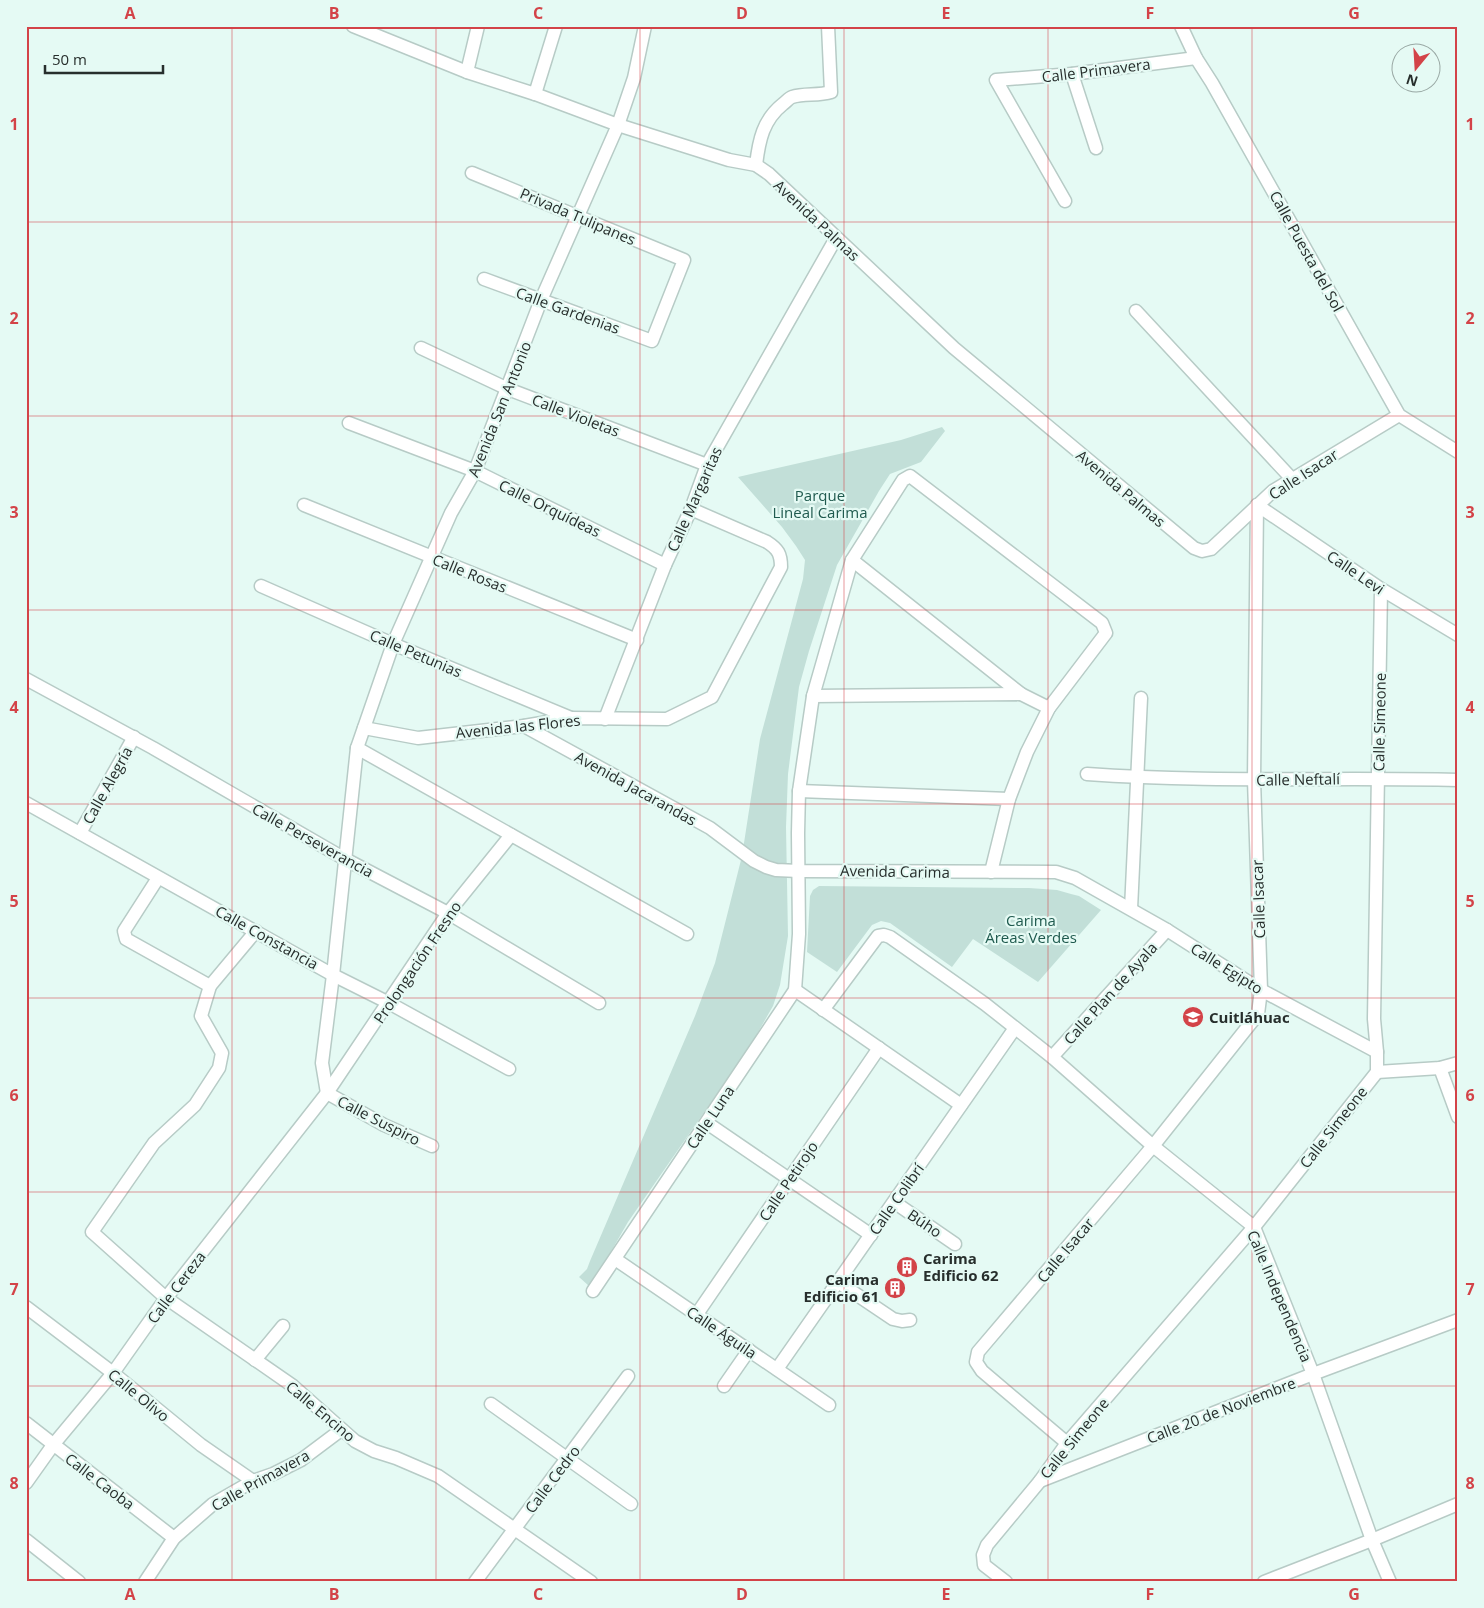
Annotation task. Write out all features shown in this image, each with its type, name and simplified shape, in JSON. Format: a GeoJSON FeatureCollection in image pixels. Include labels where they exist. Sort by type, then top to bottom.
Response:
{"type":"FeatureCollection","features":[{"type":"Feature","properties":{"kind":"street","name":"Avenida Palmas"},"geometry":{"type":"LineString","coordinates":[[353,26],[467,72],[535,94],[618,125],[729,160],[756,165],[769,174],[954,348],[1194,548],[1202,551],[1211,549],[1257,505]]}},
{"type":"Feature","properties":{"kind":"street"},"geometry":{"type":"LineString","coordinates":[[467,72],[478,26]]}},
{"type":"Feature","properties":{"kind":"street"},"geometry":{"type":"LineString","coordinates":[[535,94],[556,26]]}},
{"type":"Feature","properties":{"kind":"street","name":"Avenida San Antonio"},"geometry":{"type":"LineString","coordinates":[[327,1093],[322,1063],[334,975],[344,859],[357,748],[393,644],[451,513],[476,471],[542,300],[618,125],[634,78],[645,26]]}},
{"type":"Feature","properties":{"kind":"street"},"geometry":{"type":"LineString","coordinates":[[756,165],[758,149],[765,125],[776,110],[792,97],[831,92],[828,26]]}},
{"type":"Feature","properties":{"kind":"street","name":"Calle Puesta del Sol"},"geometry":{"type":"LineString","coordinates":[[1181,26],[1196,58],[1212,83],[1399,415],[1458,452]]}},
{"type":"Feature","properties":{"kind":"street","name":"Calle Primavera"},"geometry":{"type":"LineString","coordinates":[[1065,201],[996,80],[1072,74],[1196,58]]}},
{"type":"Feature","properties":{"kind":"street"},"geometry":{"type":"LineString","coordinates":[[1072,74],[1096,148]]}},
{"type":"Feature","properties":{"kind":"street","name":"Privada Tulipanes"},"geometry":{"type":"LineString","coordinates":[[472,173],[684,260],[652,341]]}},
{"type":"Feature","properties":{"kind":"street","name":"Calle Margaritas"},"geometry":{"type":"LineString","coordinates":[[605,719],[665,565],[691,509],[707,465],[836,238]]}},
{"type":"Feature","properties":{"kind":"street","name":"Calle Gardenias"},"geometry":{"type":"LineString","coordinates":[[484,279],[652,341]]}},
{"type":"Feature","properties":{"kind":"street"},"geometry":{"type":"LineString","coordinates":[[1136,311],[1292,479]]}},
{"type":"Feature","properties":{"kind":"street","name":"Calle Violetas"},"geometry":{"type":"LineString","coordinates":[[421,348],[508,389],[707,465]]}},
{"type":"Feature","properties":{"kind":"street","name":"Calle Isacar"},"geometry":{"type":"LineString","coordinates":[[1067,1443],[982,1371],[976,1362],[978,1352],[1153,1146],[1258,1014],[1260,990],[1254,780],[1257,505],[1292,479],[1399,415]]}},
{"type":"Feature","properties":{"kind":"street","name":"Calle Orquídeas"},"geometry":{"type":"LineString","coordinates":[[349,423],[476,471],[665,565]]}},
{"type":"Feature","properties":{"kind":"street","name":"Calle Luna"},"geometry":{"type":"LineString","coordinates":[[593,1291],[795,990],[799,934],[799,791],[813,696],[852,560],[903,480],[910,476],[1102,623],[1106,633],[1049,708]]}},
{"type":"Feature","properties":{"kind":"street","name":"Calle Rosas"},"geometry":{"type":"LineString","coordinates":[[304,505],[637,640]]}},
{"type":"Feature","properties":{"kind":"street","name":"Calle Levi"},"geometry":{"type":"LineString","coordinates":[[1257,505],[1381,589],[1458,635]]}},
{"type":"Feature","properties":{"kind":"street","name":"Avenida las Flores"},"geometry":{"type":"LineString","coordinates":[[364,728],[418,738],[524,726],[571,718],[667,719],[712,697],[781,567],[781,557],[777,548],[767,542],[691,509]]}},
{"type":"Feature","properties":{"kind":"street"},"geometry":{"type":"LineString","coordinates":[[852,560],[1022,694],[1049,708],[1027,752],[1009,799],[991,872]]}},
{"type":"Feature","properties":{"kind":"street","name":"Calle Petunias"},"geometry":{"type":"LineString","coordinates":[[261,586],[393,644],[571,718]]}},
{"type":"Feature","properties":{"kind":"street","name":"Calle Simeone"},"geometry":{"type":"LineString","coordinates":[[1006,1582],[984,1565],[983,1555],[987,1545],[1040,1481],[1067,1443],[1254,1227],[1377,1072],[1374,1018],[1381,589]]}},
{"type":"Feature","properties":{"kind":"street","name":"Calle Perseverancia"},"geometry":{"type":"LineString","coordinates":[[26,679],[134,738],[344,859],[448,913],[599,1003]]}},
{"type":"Feature","properties":{"kind":"street"},"geometry":{"type":"LineString","coordinates":[[813,696],[1022,694]]}},
{"type":"Feature","properties":{"kind":"street"},"geometry":{"type":"LineString","coordinates":[[1131,909],[1141,698]]}},
{"type":"Feature","properties":{"kind":"street","name":"Avenida Jacarandas"},"geometry":{"type":"LineString","coordinates":[[524,726],[710,828],[766,867],[776,870],[799,870]]}},
{"type":"Feature","properties":{"kind":"street","name":"Calle Alegría"},"geometry":{"type":"LineString","coordinates":[[80,833],[134,738]]}},
{"type":"Feature","properties":{"kind":"street"},"geometry":{"type":"LineString","coordinates":[[357,748],[687,934]]}},
{"type":"Feature","properties":{"kind":"street","name":"Calle Neftalí"},"geometry":{"type":"LineString","coordinates":[[1087,774],[1137,778],[1254,780],[1379,778],[1458,780]]}},
{"type":"Feature","properties":{"kind":"street"},"geometry":{"type":"LineString","coordinates":[[799,791],[1009,799]]}},
{"type":"Feature","properties":{"kind":"street","name":"Calle Constancia"},"geometry":{"type":"LineString","coordinates":[[26,803],[334,975],[509,1069]]}},
{"type":"Feature","properties":{"kind":"street","name":"Prolongación Fresno"},"geometry":{"type":"LineString","coordinates":[[327,1093],[448,913],[511,835]]}},
{"type":"Feature","properties":{"kind":"street","name":"Avenida Carima"},"geometry":{"type":"LineString","coordinates":[[799,870],[1056,872],[1075,878],[1131,909]]}},
{"type":"Feature","properties":{"kind":"street"},"geometry":{"type":"LineString","coordinates":[[158,878],[124,931],[126,939],[210,986],[256,931]]}},
{"type":"Feature","properties":{"kind":"street","name":"Calle Egipto"},"geometry":{"type":"LineString","coordinates":[[1131,909],[1260,990],[1377,1052]]}},
{"type":"Feature","properties":{"kind":"street","name":"Calle Plan de Ayala"},"geometry":{"type":"LineString","coordinates":[[1052,1057],[1167,930]]}},
{"type":"Feature","properties":{"kind":"street","name":"Calle Independencia"},"geometry":{"type":"LineString","coordinates":[[823,1010],[878,936],[890,937],[969,993],[1052,1057],[1153,1146],[1254,1227],[1313,1374],[1372,1540],[1390,1582]]}},
{"type":"Feature","properties":{"kind":"street","name":"Calle Encino"},"geometry":{"type":"LineString","coordinates":[[210,986],[201,1016],[222,1053],[220,1068],[195,1105],[154,1143],[92,1232],[166,1298],[292,1386],[355,1441],[374,1451],[404,1461],[438,1476],[591,1582]]}},
{"type":"Feature","properties":{"kind":"street"},"geometry":{"type":"LineString","coordinates":[[795,990],[961,1105]]}},
{"type":"Feature","properties":{"kind":"street","name":"Calle Colibrí"},"geometry":{"type":"LineString","coordinates":[[777,1369],[1015,1028]]}},
{"type":"Feature","properties":{"kind":"street","name":"Calle Petirojo"},"geometry":{"type":"LineString","coordinates":[[697,1314],[879,1048]]}},
{"type":"Feature","properties":{"kind":"street"},"geometry":{"type":"LineString","coordinates":[[1377,1072],[1440,1068],[1458,1063]]}},
{"type":"Feature","properties":{"kind":"street"},"geometry":{"type":"LineString","coordinates":[[1440,1068],[1458,1117]]}},
{"type":"Feature","properties":{"kind":"street","name":"Calle Suspiro"},"geometry":{"type":"LineString","coordinates":[[327,1093],[384,1125],[432,1146]]}},
{"type":"Feature","properties":{"kind":"street","name":"Calle Cereza"},"geometry":{"type":"LineString","coordinates":[[26,1483],[53,1445],[113,1373],[166,1298],[327,1093]]}},
{"type":"Feature","properties":{"kind":"street"},"geometry":{"type":"LineString","coordinates":[[707,1123],[871,1235]]}},
{"type":"Feature","properties":{"kind":"street","name":"Búho"},"geometry":{"type":"LineString","coordinates":[[894,1202],[956,1244]]}},
{"type":"Feature","properties":{"kind":"street","name":"Calle Águila"},"geometry":{"type":"LineString","coordinates":[[615,1259],[829,1405]]}},
{"type":"Feature","properties":{"kind":"street"},"geometry":{"type":"LineString","coordinates":[[838,1282],[893,1319],[910,1320]]}},
{"type":"Feature","properties":{"kind":"street","name":"Calle Olivo"},"geometry":{"type":"LineString","coordinates":[[26,1307],[113,1373],[201,1445],[253,1481]]}},
{"type":"Feature","properties":{"kind":"street","name":"Calle 20 de Noviembre"},"geometry":{"type":"LineString","coordinates":[[1040,1481],[1313,1374],[1458,1320]]}},
{"type":"Feature","properties":{"kind":"street"},"geometry":{"type":"LineString","coordinates":[[255,1360],[283,1326]]}},
{"type":"Feature","properties":{"kind":"street"},"geometry":{"type":"LineString","coordinates":[[724,1386],[749,1350]]}},
{"type":"Feature","properties":{"kind":"street","name":"Calle Cedro"},"geometry":{"type":"LineString","coordinates":[[476,1582],[628,1376]]}},
{"type":"Feature","properties":{"kind":"street"},"geometry":{"type":"LineString","coordinates":[[491,1404],[631,1504]]}},
{"type":"Feature","properties":{"kind":"street","name":"Calle Caoba"},"geometry":{"type":"LineString","coordinates":[[26,1423],[174,1538]]}},
{"type":"Feature","properties":{"kind":"street","name":"Calle Primavera"},"geometry":{"type":"LineString","coordinates":[[145,1582],[174,1538],[213,1504],[253,1481],[273,1474],[301,1460],[341,1430]]}},
{"type":"Feature","properties":{"kind":"street"},"geometry":{"type":"LineString","coordinates":[[1264,1582],[1458,1504]]}},
{"type":"Feature","properties":{"kind":"street"},"geometry":{"type":"LineString","coordinates":[[26,1540],[79,1582]]}},
{"type":"Feature","properties":{"kind":"green space","name":"Parque Lineal Carima"},"geometry":{"type":"Polygon","coordinates":[[[942,427],[945,431],[921,462],[890,474],[879,491],[837,565],[809,651],[799,687],[788,774],[786,827],[788,936],[780,985],[773,1006],[750,1046],[628,1222],[589,1286],[579,1277],[587,1269],[695,1016],[715,963],[742,856],[760,739],[803,579],[805,560],[782,527],[738,477],[901,440],[942,427]]]}},
{"type":"Feature","properties":{"kind":"green space","name":"Carima Áreas Verdes"},"geometry":{"type":"Polygon","coordinates":[[[819,886],[1029,888],[1057,890],[1079,896],[1101,910],[1038,982],[973,939],[952,967],[890,923],[881,921],[872,925],[837,972],[807,952],[810,896],[813,890],[819,886]]]}},
{"type":"Feature","properties":{"kind":"place","name":"Cuitláhuac"},"geometry":{"type":"Point","coordinates":[1193,1017]}},
{"type":"Feature","properties":{"kind":"place","name":"Carima Edificio 62"},"geometry":{"type":"Point","coordinates":[907,1267]}},
{"type":"Feature","properties":{"kind":"place","name":"Carima Edificio 61"},"geometry":{"type":"Point","coordinates":[895,1288]}}]}
